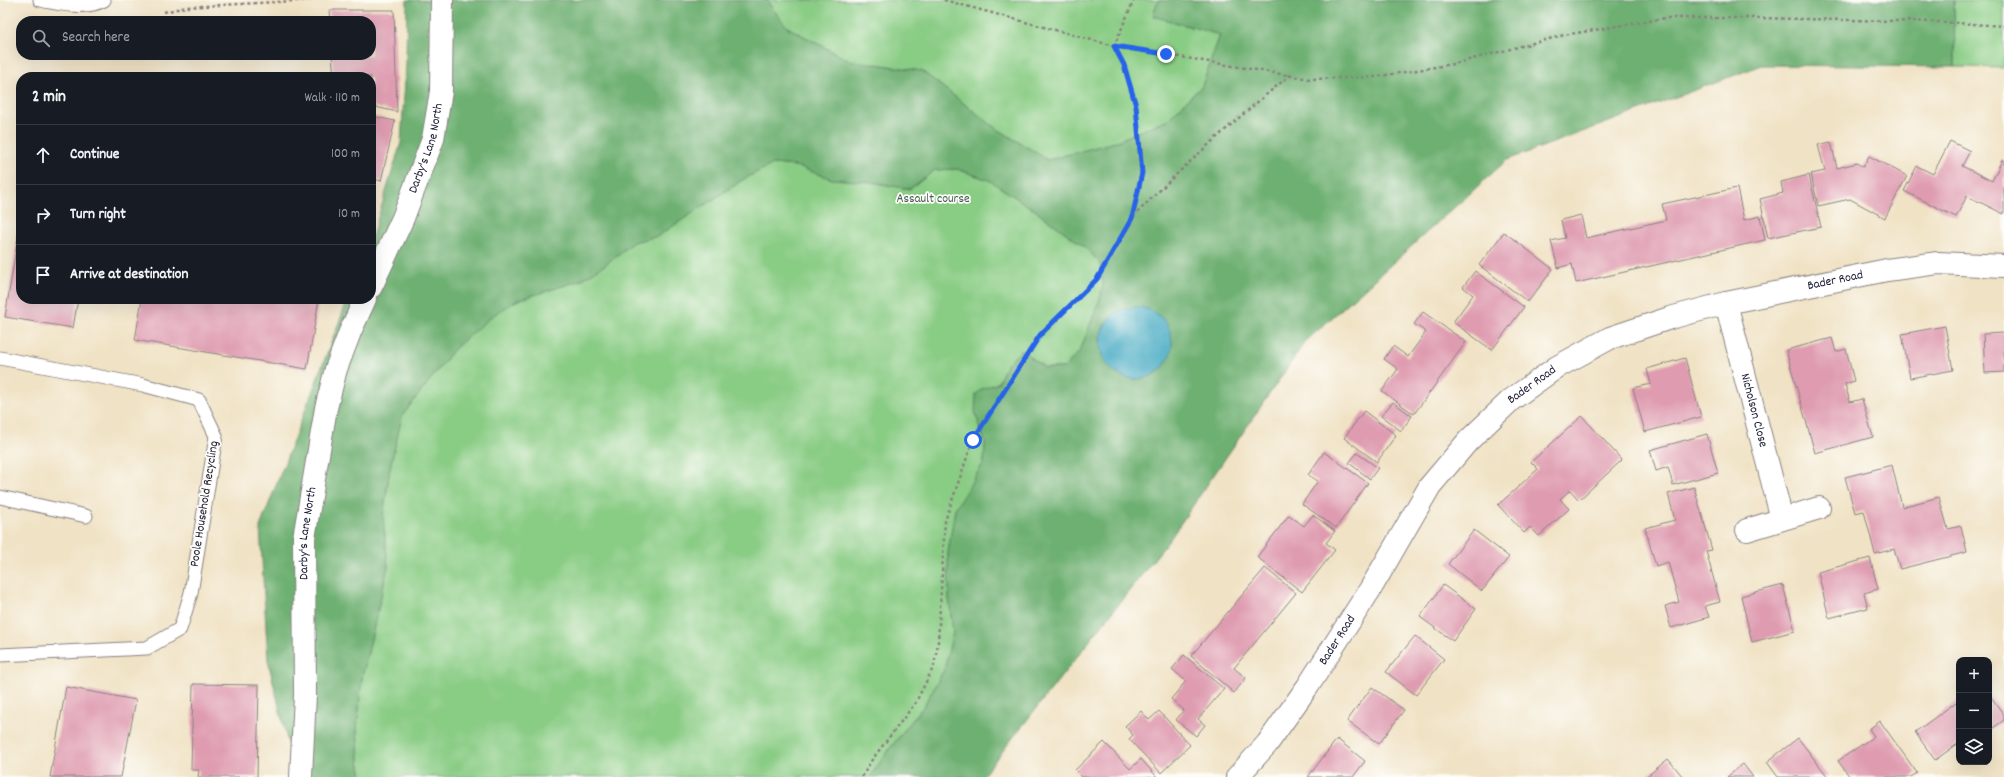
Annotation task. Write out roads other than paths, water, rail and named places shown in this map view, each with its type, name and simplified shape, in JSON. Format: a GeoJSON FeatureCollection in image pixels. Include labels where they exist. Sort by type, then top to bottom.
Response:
{"type":"FeatureCollection","features":[{"type":"Feature","properties":{"kind":"street","name":"Darby's Lane North"},"geometry":{"type":"LineString","coordinates":[[376,276],[403,218],[433,139],[441,91],[442,0]]}},
{"type":"Feature","properties":{"kind":"street","name":"Bader Road"},"geometry":{"type":"LineString","coordinates":[[1237,777],[1267,744],[1308,686],[1371,588],[1430,486],[1468,441],[1511,400],[1557,367],[1610,338],[1670,318],[1726,302],[1887,270],[1938,263],[2004,266]]}},
{"type":"Feature","properties":{"kind":"street","name":"Nicholson Close"},"geometry":{"type":"LineString","coordinates":[[1726,302],[1782,519]]}},
{"type":"Feature","properties":{"kind":"street","name":"Darby's Lane North"},"geometry":{"type":"LineString","coordinates":[[301,777],[305,695],[304,538],[326,408],[336,369],[363,304]]}},
{"type":"Feature","properties":{"kind":"street"},"geometry":{"type":"LineString","coordinates":[[1747,530],[1819,508]]}},
{"type":"Feature","properties":{"kind":"lane"},"geometry":{"type":"LineString","coordinates":[[40,0],[67,5],[97,4],[104,0]]}},
{"type":"Feature","properties":{"kind":"lane","name":"Poole Household Recycling"},"geometry":{"type":"LineString","coordinates":[[0,358],[143,385],[199,400],[216,436],[191,593],[180,628],[147,648],[0,655]]}},
{"type":"Feature","properties":{"kind":"lane"},"geometry":{"type":"LineString","coordinates":[[0,498],[86,516]]}},
{"type":"Feature","properties":{"kind":"water"},"geometry":{"type":"Polygon","coordinates":[[[1136,307],[1156,313],[1166,323],[1172,343],[1166,363],[1156,373],[1136,379],[1116,373],[1106,363],[1100,343],[1106,323],[1116,313],[1136,307]]]}},
{"type":"Feature","properties":{"kind":"park label","name":"Assault course"},"geometry":{"type":"Point","coordinates":[933,199]}}]}
